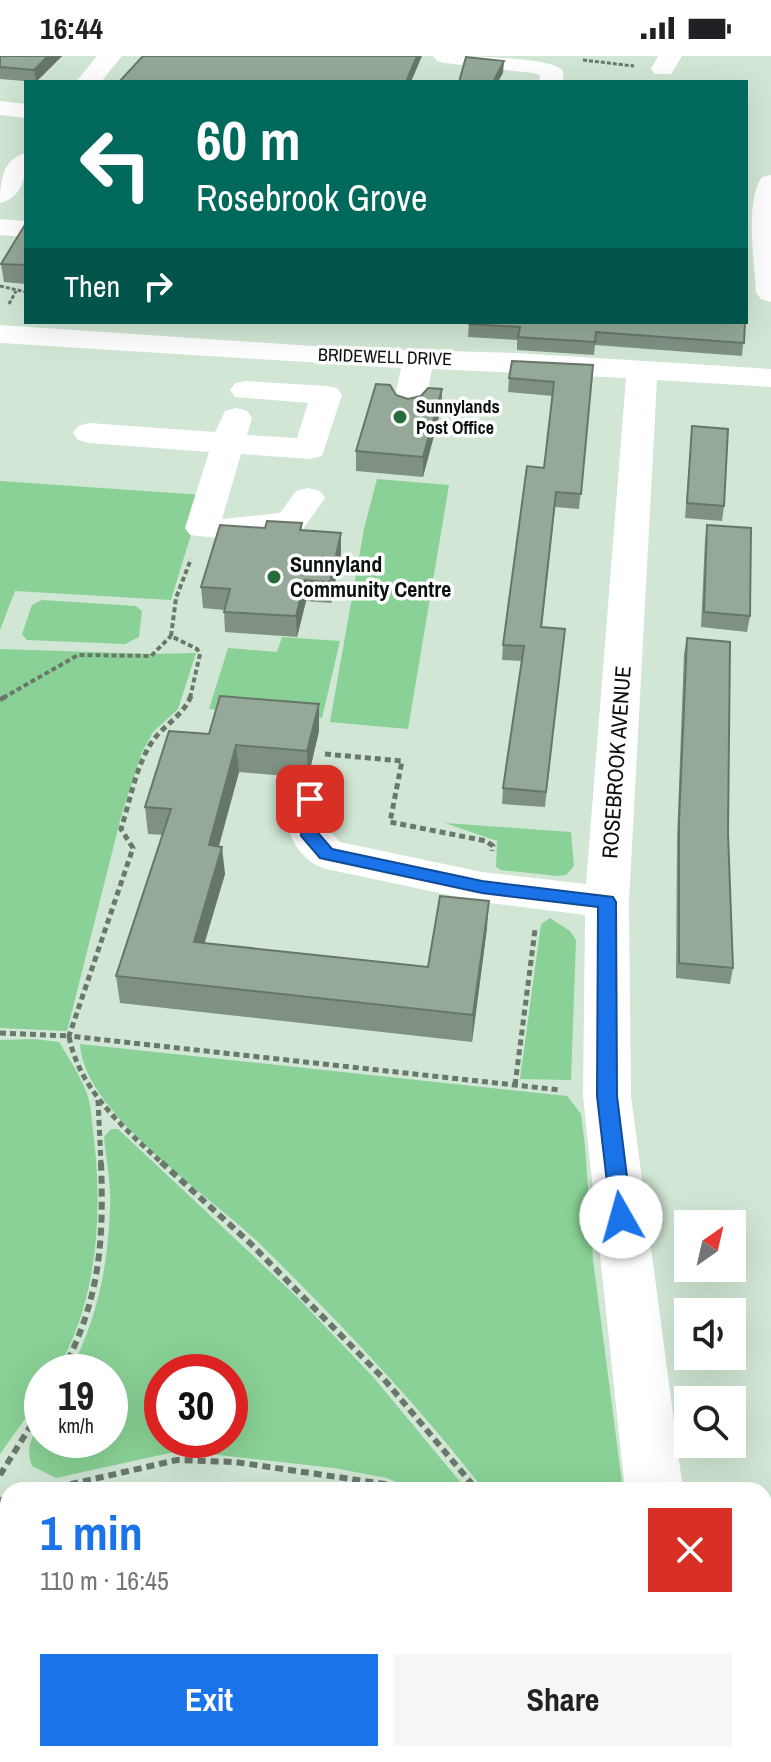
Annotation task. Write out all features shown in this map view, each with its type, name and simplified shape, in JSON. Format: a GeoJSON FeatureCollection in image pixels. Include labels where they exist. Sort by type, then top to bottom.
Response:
{"type":"FeatureCollection","features":[{"type":"Feature","properties":{"kind":"street"},"geometry":{"type":"LineString","coordinates":[[90,80],[110,56]]}},
{"type":"Feature","properties":{"kind":"street"},"geometry":{"type":"LineString","coordinates":[[445,56],[537,66],[552,72],[551,80]]}},
{"type":"Feature","properties":{"kind":"street"},"geometry":{"type":"LineString","coordinates":[[0,108],[24,111]]}},
{"type":"Feature","properties":{"kind":"street"},"geometry":{"type":"LineString","coordinates":[[0,195],[24,164]]}},
{"type":"Feature","properties":{"kind":"street"},"geometry":{"type":"LineString","coordinates":[[762,284],[769,196]]}},
{"type":"Feature","properties":{"kind":"street"},"geometry":{"type":"LineString","coordinates":[[0,227],[24,229]]}},
{"type":"Feature","properties":{"kind":"street","name":"BRIDEWELL DRIVE"},"geometry":{"type":"LineString","coordinates":[[0,334],[143,333],[259,352],[346,343],[419,358],[771,378]]}},
{"type":"Feature","properties":{"kind":"street"},"geometry":{"type":"LineString","coordinates":[[259,352],[202,528],[236,530],[291,522],[308,498]]}},
{"type":"Feature","properties":{"kind":"street"},"geometry":{"type":"LineString","coordinates":[[409,406],[419,358]]}},
{"type":"Feature","properties":{"kind":"street","name":"ROSEBROOK AVENUE"},"geometry":{"type":"LineString","coordinates":[[642,369],[607,902],[607,1096],[653,1482]]}},
{"type":"Feature","properties":{"kind":"street"},"geometry":{"type":"LineString","coordinates":[[89,433],[310,449],[326,395],[246,390]]}},
{"type":"Feature","properties":{"kind":"street"},"geometry":{"type":"LineString","coordinates":[[310,799],[310,836],[326,854],[482,887],[607,902]]}},
{"type":"Feature","properties":{"kind":"path"},"geometry":{"type":"LineString","coordinates":[[583,60],[666,62]]}},
{"type":"Feature","properties":{"kind":"path"},"geometry":{"type":"LineString","coordinates":[[0,286],[24,292]]}},
{"type":"Feature","properties":{"kind":"path"},"geometry":{"type":"LineString","coordinates":[[13,297],[16,291]]}},
{"type":"Feature","properties":{"kind":"path"},"geometry":{"type":"LineString","coordinates":[[0,700],[78,655],[151,656],[171,636],[176,598],[202,528]]}},
{"type":"Feature","properties":{"kind":"path"},"geometry":{"type":"LineString","coordinates":[[171,636],[197,649],[200,654],[194,685],[183,712],[156,735],[137,779],[121,829],[133,848],[69,1036],[73,1058],[98,1099],[186,1188],[250,1243],[383,1378],[470,1482]]}},
{"type":"Feature","properties":{"kind":"path"},"geometry":{"type":"LineString","coordinates":[[325,754],[402,761],[390,822],[486,841],[493,846],[492,858]]}},
{"type":"Feature","properties":{"kind":"path"},"geometry":{"type":"LineString","coordinates":[[515,1085],[537,918]]}},
{"type":"Feature","properties":{"kind":"path"},"geometry":{"type":"LineString","coordinates":[[0,1033],[69,1036],[607,1096]]}},
{"type":"Feature","properties":{"kind":"path"},"geometry":{"type":"LineString","coordinates":[[71,1354],[83,1332],[97,1277],[103,1231],[98,1099]]}},
{"type":"Feature","properties":{"kind":"path"},"geometry":{"type":"LineString","coordinates":[[0,1475],[24,1437]]}},
{"type":"Feature","properties":{"kind":"path"},"geometry":{"type":"LineString","coordinates":[[80,1482],[177,1460],[235,1462],[371,1482]]}},
{"type":"Feature","properties":{"kind":"green space"},"geometry":{"type":"Polygon","coordinates":[[[377,479],[449,485],[408,729],[330,722],[364,529],[377,479]]]}},
{"type":"Feature","properties":{"kind":"green space"},"geometry":{"type":"Polygon","coordinates":[[[0,481],[203,495],[171,600],[15,591],[0,630],[0,481]]]}},
{"type":"Feature","properties":{"kind":"green space"},"geometry":{"type":"Polygon","coordinates":[[[42,600],[136,606],[142,611],[139,637],[125,644],[27,640],[22,634],[32,605],[42,600]]]}},
{"type":"Feature","properties":{"kind":"green space"},"geometry":{"type":"Polygon","coordinates":[[[282,637],[340,641],[322,718],[209,709],[228,648],[277,652],[282,637]]]}},
{"type":"Feature","properties":{"kind":"green space"},"geometry":{"type":"Polygon","coordinates":[[[0,649],[196,653],[178,709],[153,732],[142,752],[122,813],[67,1031],[0,1028],[0,649]]]}},
{"type":"Feature","properties":{"kind":"green space"},"geometry":{"type":"Polygon","coordinates":[[[445,823],[571,832],[574,866],[566,875],[558,876],[501,870],[496,867],[497,841],[445,823]]]}},
{"type":"Feature","properties":{"kind":"green space"},"geometry":{"type":"Polygon","coordinates":[[[550,918],[570,931],[576,940],[571,1080],[520,1079],[541,924],[550,918]]]}},
{"type":"Feature","properties":{"kind":"green space"},"geometry":{"type":"Polygon","coordinates":[[[0,1040],[59,1042],[88,1097],[98,1199],[94,1259],[70,1345],[65,1354],[24,1354],[24,1420],[0,1454],[0,1040]]]}},
{"type":"Feature","properties":{"kind":"green space"},"geometry":{"type":"Polygon","coordinates":[[[80,1044],[567,1096],[581,1114],[593,1260],[622,1482],[478,1482],[404,1394],[318,1302],[259,1243],[182,1178],[126,1125],[103,1098],[87,1070],[80,1044]]]}},
{"type":"Feature","properties":{"kind":"green space"},"geometry":{"type":"Polygon","coordinates":[[[111,1129],[118,1129],[299,1299],[374,1378],[460,1482],[396,1482],[334,1468],[245,1458],[248,1458],[248,1354],[144,1354],[144,1458],[147,1458],[56,1478],[32,1466],[30,1458],[128,1458],[128,1354],[78,1354],[100,1292],[110,1196],[104,1137],[111,1129]]]}},
{"type":"Feature","properties":{"kind":"building"},"geometry":{"type":"Polygon","coordinates":[[[0,56],[48,56],[34,70],[0,67],[0,56]]]}},
{"type":"Feature","properties":{"kind":"building"},"geometry":{"type":"Polygon","coordinates":[[[143,56],[417,56],[407,80],[121,80],[143,56]]]}},
{"type":"Feature","properties":{"kind":"building"},"geometry":{"type":"Polygon","coordinates":[[[466,57],[504,61],[494,80],[460,80],[466,57]]]}},
{"type":"Feature","properties":{"kind":"building"},"geometry":{"type":"Polygon","coordinates":[[[24,226],[24,265],[1,264],[24,226]]]}},
{"type":"Feature","properties":{"kind":"building"},"geometry":{"type":"Polygon","coordinates":[[[469,324],[745,324],[744,343],[596,332],[595,342],[518,337],[520,327],[469,324]]]}},
{"type":"Feature","properties":{"kind":"building"},"geometry":{"type":"Polygon","coordinates":[[[512,361],[593,365],[581,494],[556,492],[541,627],[565,629],[546,792],[503,788],[524,646],[503,645],[527,466],[544,468],[554,382],[509,378],[512,361]]]}},
{"type":"Feature","properties":{"kind":"building"},"geometry":{"type":"Polygon","coordinates":[[[376,384],[390,385],[396,395],[408,399],[421,396],[428,388],[442,389],[423,457],[356,451],[376,384]]]}},
{"type":"Feature","properties":{"kind":"building"},"geometry":{"type":"Polygon","coordinates":[[[692,426],[728,429],[724,506],[687,503],[692,426]]]}},
{"type":"Feature","properties":{"kind":"building","name":"Sunnyland Community Centre"},"geometry":{"type":"Polygon","coordinates":[[[267,521],[302,523],[300,530],[341,533],[330,582],[305,580],[296,616],[224,612],[230,589],[201,587],[220,525],[265,528],[267,521]]]}},
{"type":"Feature","properties":{"kind":"building"},"geometry":{"type":"Polygon","coordinates":[[[707,525],[751,528],[750,616],[704,612],[707,525]]]}},
{"type":"Feature","properties":{"kind":"building"},"geometry":{"type":"Polygon","coordinates":[[[687,638],[730,642],[728,833],[733,968],[679,963],[679,822],[687,638]]]}},
{"type":"Feature","properties":{"kind":"building"},"geometry":{"type":"Polygon","coordinates":[[[220,696],[319,704],[307,751],[236,745],[209,845],[222,847],[194,942],[428,967],[440,896],[489,901],[473,1015],[116,976],[171,809],[145,807],[169,731],[209,734],[220,696]]]}},
{"type":"Feature","properties":{"kind":"place","name":"Sunnylands Post Office"},"geometry":{"type":"Point","coordinates":[400,417]}},
{"type":"Feature","properties":{"kind":"place","name":"Sunnyland Community Centre"},"geometry":{"type":"Point","coordinates":[274,577]}},
{"type":"Feature","properties":{"kind":"route"},"geometry":{"type":"LineString","coordinates":[[310,799],[310,836],[326,854],[482,887],[607,902],[607,1096],[621,1217]]}}]}
